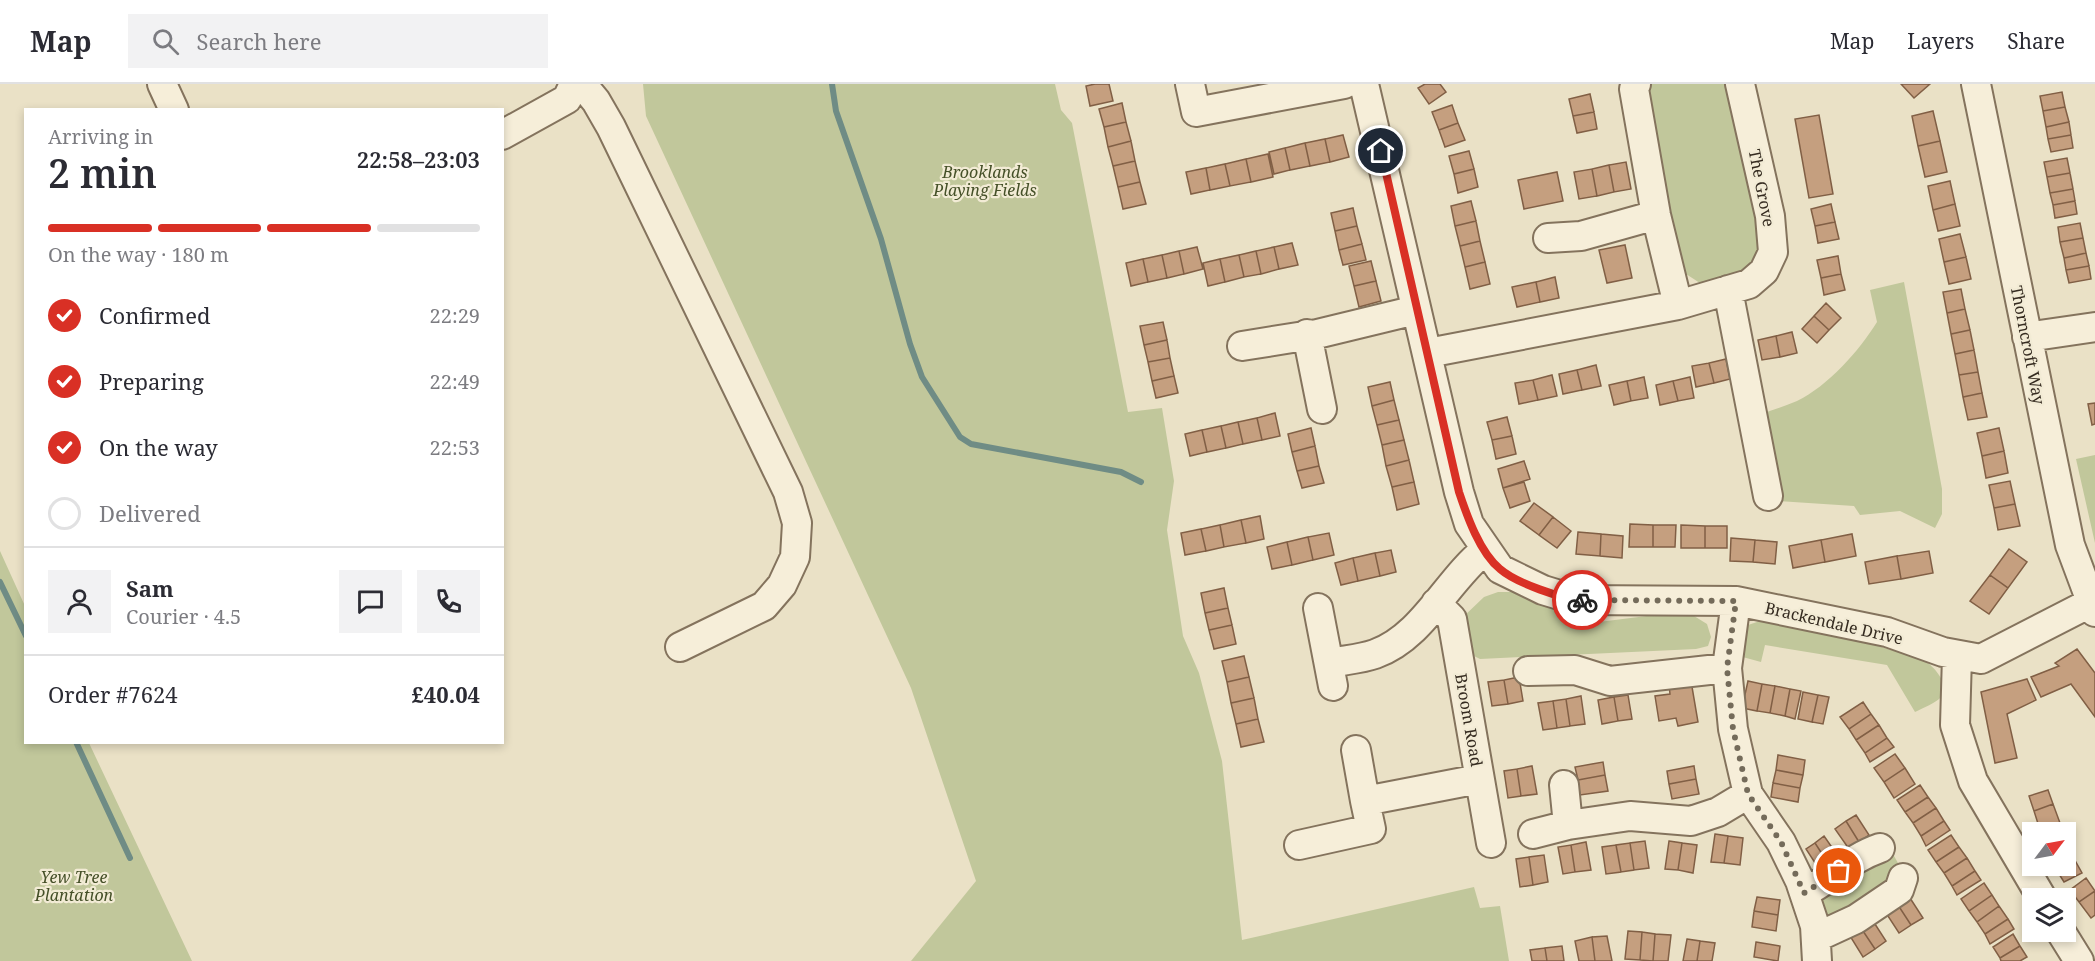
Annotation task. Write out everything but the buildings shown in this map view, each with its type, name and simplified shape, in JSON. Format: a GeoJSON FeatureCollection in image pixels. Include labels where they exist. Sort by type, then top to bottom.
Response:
{"type":"FeatureCollection","features":[{"type":"Feature","properties":{"kind":"street"},"geometry":{"type":"LineString","coordinates":[[162,84],[173,108]]}},
{"type":"Feature","properties":{"kind":"street"},"geometry":{"type":"LineString","coordinates":[[504,134],[567,99],[574,84]]}},
{"type":"Feature","properties":{"kind":"street"},"geometry":{"type":"LineString","coordinates":[[582,84],[596,101],[616,138],[788,492],[797,523],[795,557],[782,585],[764,606],[680,646]]}},
{"type":"Feature","properties":{"kind":"street"},"geometry":{"type":"LineString","coordinates":[[1190,84],[1196,112],[1344,84]]}},
{"type":"Feature","properties":{"kind":"street","name":"Brackendale Drive"},"geometry":{"type":"LineString","coordinates":[[1364,84],[1459,492],[1469,524],[1500,569],[1543,590],[1576,600],[1736,601],[1887,632],[1957,656],[1981,658],[2092,608]]}},
{"type":"Feature","properties":{"kind":"street"},"geometry":{"type":"LineString","coordinates":[[1636,84],[1634,89],[1656,216],[1678,304]]}},
{"type":"Feature","properties":{"kind":"street","name":"The Grove"},"geometry":{"type":"LineString","coordinates":[[1428,353],[1678,304],[1749,284],[1764,271],[1773,252],[1770,216],[1740,84]]}},
{"type":"Feature","properties":{"kind":"street","name":"Thorncroft Way"},"geometry":{"type":"LineString","coordinates":[[1976,84],[2070,545],[2092,608]]}},
{"type":"Feature","properties":{"kind":"street"},"geometry":{"type":"LineString","coordinates":[[1548,238],[1577,224],[1656,216]]}},
{"type":"Feature","properties":{"kind":"street"},"geometry":{"type":"LineString","coordinates":[[1728,290],[1768,496]]}},
{"type":"Feature","properties":{"kind":"street"},"geometry":{"type":"LineString","coordinates":[[1242,346],[1416,310]]}},
{"type":"Feature","properties":{"kind":"street"},"geometry":{"type":"LineString","coordinates":[[2027,337],[2095,327]]}},
{"type":"Feature","properties":{"kind":"street"},"geometry":{"type":"LineString","coordinates":[[1307,334],[1322,409]]}},
{"type":"Feature","properties":{"kind":"street"},"geometry":{"type":"LineString","coordinates":[[1318,608],[1332,674],[1376,654],[1407,635],[1485,549]]}},
{"type":"Feature","properties":{"kind":"street"},"geometry":{"type":"LineString","coordinates":[[1736,601],[1727,668],[1733,729],[1748,794],[1781,842],[1804,893],[1817,949],[1899,890],[1903,878]]}},
{"type":"Feature","properties":{"kind":"street","name":"Broom Road"},"geometry":{"type":"LineString","coordinates":[[1436,603],[1452,619],[1491,843]]}},
{"type":"Feature","properties":{"kind":"street"},"geometry":{"type":"LineString","coordinates":[[1957,656],[1954,725],[1973,781],[2036,888]]}},
{"type":"Feature","properties":{"kind":"street"},"geometry":{"type":"LineString","coordinates":[[1528,671],[1575,670],[1645,689],[1727,668]]}},
{"type":"Feature","properties":{"kind":"street"},"geometry":{"type":"LineString","coordinates":[[1299,845],[1371,830],[1356,750]]}},
{"type":"Feature","properties":{"kind":"street"},"geometry":{"type":"LineString","coordinates":[[1365,801],[1479,778]]}},
{"type":"Feature","properties":{"kind":"street"},"geometry":{"type":"LineString","coordinates":[[1564,785],[1568,825]]}},
{"type":"Feature","properties":{"kind":"street"},"geometry":{"type":"LineString","coordinates":[[1533,834],[1568,825],[1630,816],[1690,821],[1718,812],[1748,794]]}},
{"type":"Feature","properties":{"kind":"street"},"geometry":{"type":"LineString","coordinates":[[1804,893],[1828,880],[1860,855],[1880,848]]}},
{"type":"Feature","properties":{"kind":"green space","name":"Brooklands Playing Fields"},"geometry":{"type":"Polygon","coordinates":[[[643,84],[1055,84],[1061,110],[1072,123],[1128,412],[1162,408],[1174,481],[1167,530],[1183,636],[1199,673],[1222,761],[1242,940],[1474,887],[1480,908],[1500,906],[1509,961],[911,961],[976,881],[911,688],[646,116],[643,84]]]}},
{"type":"Feature","properties":{"kind":"green space"},"geometry":{"type":"Polygon","coordinates":[[[1649,84],[1732,84],[1763,248],[1754,271],[1703,285],[1686,274],[1678,264],[1648,92],[1649,84]]]}},
{"type":"Feature","properties":{"kind":"green space"},"geometry":{"type":"Polygon","coordinates":[[[1904,282],[1942,489],[1942,514],[1935,528],[1900,511],[1860,515],[1854,506],[1778,501],[1761,414],[1797,401],[1831,377],[1852,356],[1877,322],[1870,290],[1904,282]]]}},
{"type":"Feature","properties":{"kind":"green space"},"geometry":{"type":"Polygon","coordinates":[[[2095,455],[2095,543],[2076,459],[2095,455]]]}},
{"type":"Feature","properties":{"kind":"green space","name":"Yew Tree Plantation"},"geometry":{"type":"Polygon","coordinates":[[[0,551],[24,604],[24,744],[89,744],[192,961],[0,961],[0,551]]]}},
{"type":"Feature","properties":{"kind":"green space"},"geometry":{"type":"Polygon","coordinates":[[[1498,592],[1514,592],[1573,616],[1599,622],[1686,611],[1707,624],[1711,637],[1708,646],[1696,649],[1480,659],[1468,653],[1462,618],[1484,597],[1498,592]]]}},
{"type":"Feature","properties":{"kind":"green space"},"geometry":{"type":"Polygon","coordinates":[[[1760,621],[1855,639],[1924,660],[1940,676],[1944,692],[1936,701],[1915,712],[1887,665],[1765,645],[1761,662],[1739,656],[1745,626],[1760,621]]]}},
{"type":"Feature","properties":{"kind":"green space"},"geometry":{"type":"Polygon","coordinates":[[[1890,849],[1902,870],[1896,883],[1827,925],[1816,897],[1890,849]]]}},
{"type":"Feature","properties":{"kind":"waterway"},"geometry":{"type":"LineString","coordinates":[[832,84],[836,111],[881,239],[910,344],[922,377],[960,437],[971,444],[1121,472],[1141,482]]}},
{"type":"Feature","properties":{"kind":"waterway"},"geometry":{"type":"LineString","coordinates":[[0,582],[24,632]]}},
{"type":"Feature","properties":{"kind":"waterway"},"geometry":{"type":"LineString","coordinates":[[77,744],[130,858]]}},
{"type":"Feature","properties":{"kind":"way so far"},"geometry":{"type":"LineString","coordinates":[[1582,600],[1736,601],[1727,668],[1733,729],[1748,794],[1781,842],[1804,893],[1839,871]]}},
{"type":"Feature","properties":{"kind":"route"},"geometry":{"type":"LineString","coordinates":[[1381,151],[1416,310],[1459,492],[1469,524],[1500,569],[1543,590],[1582,600]]}}]}
